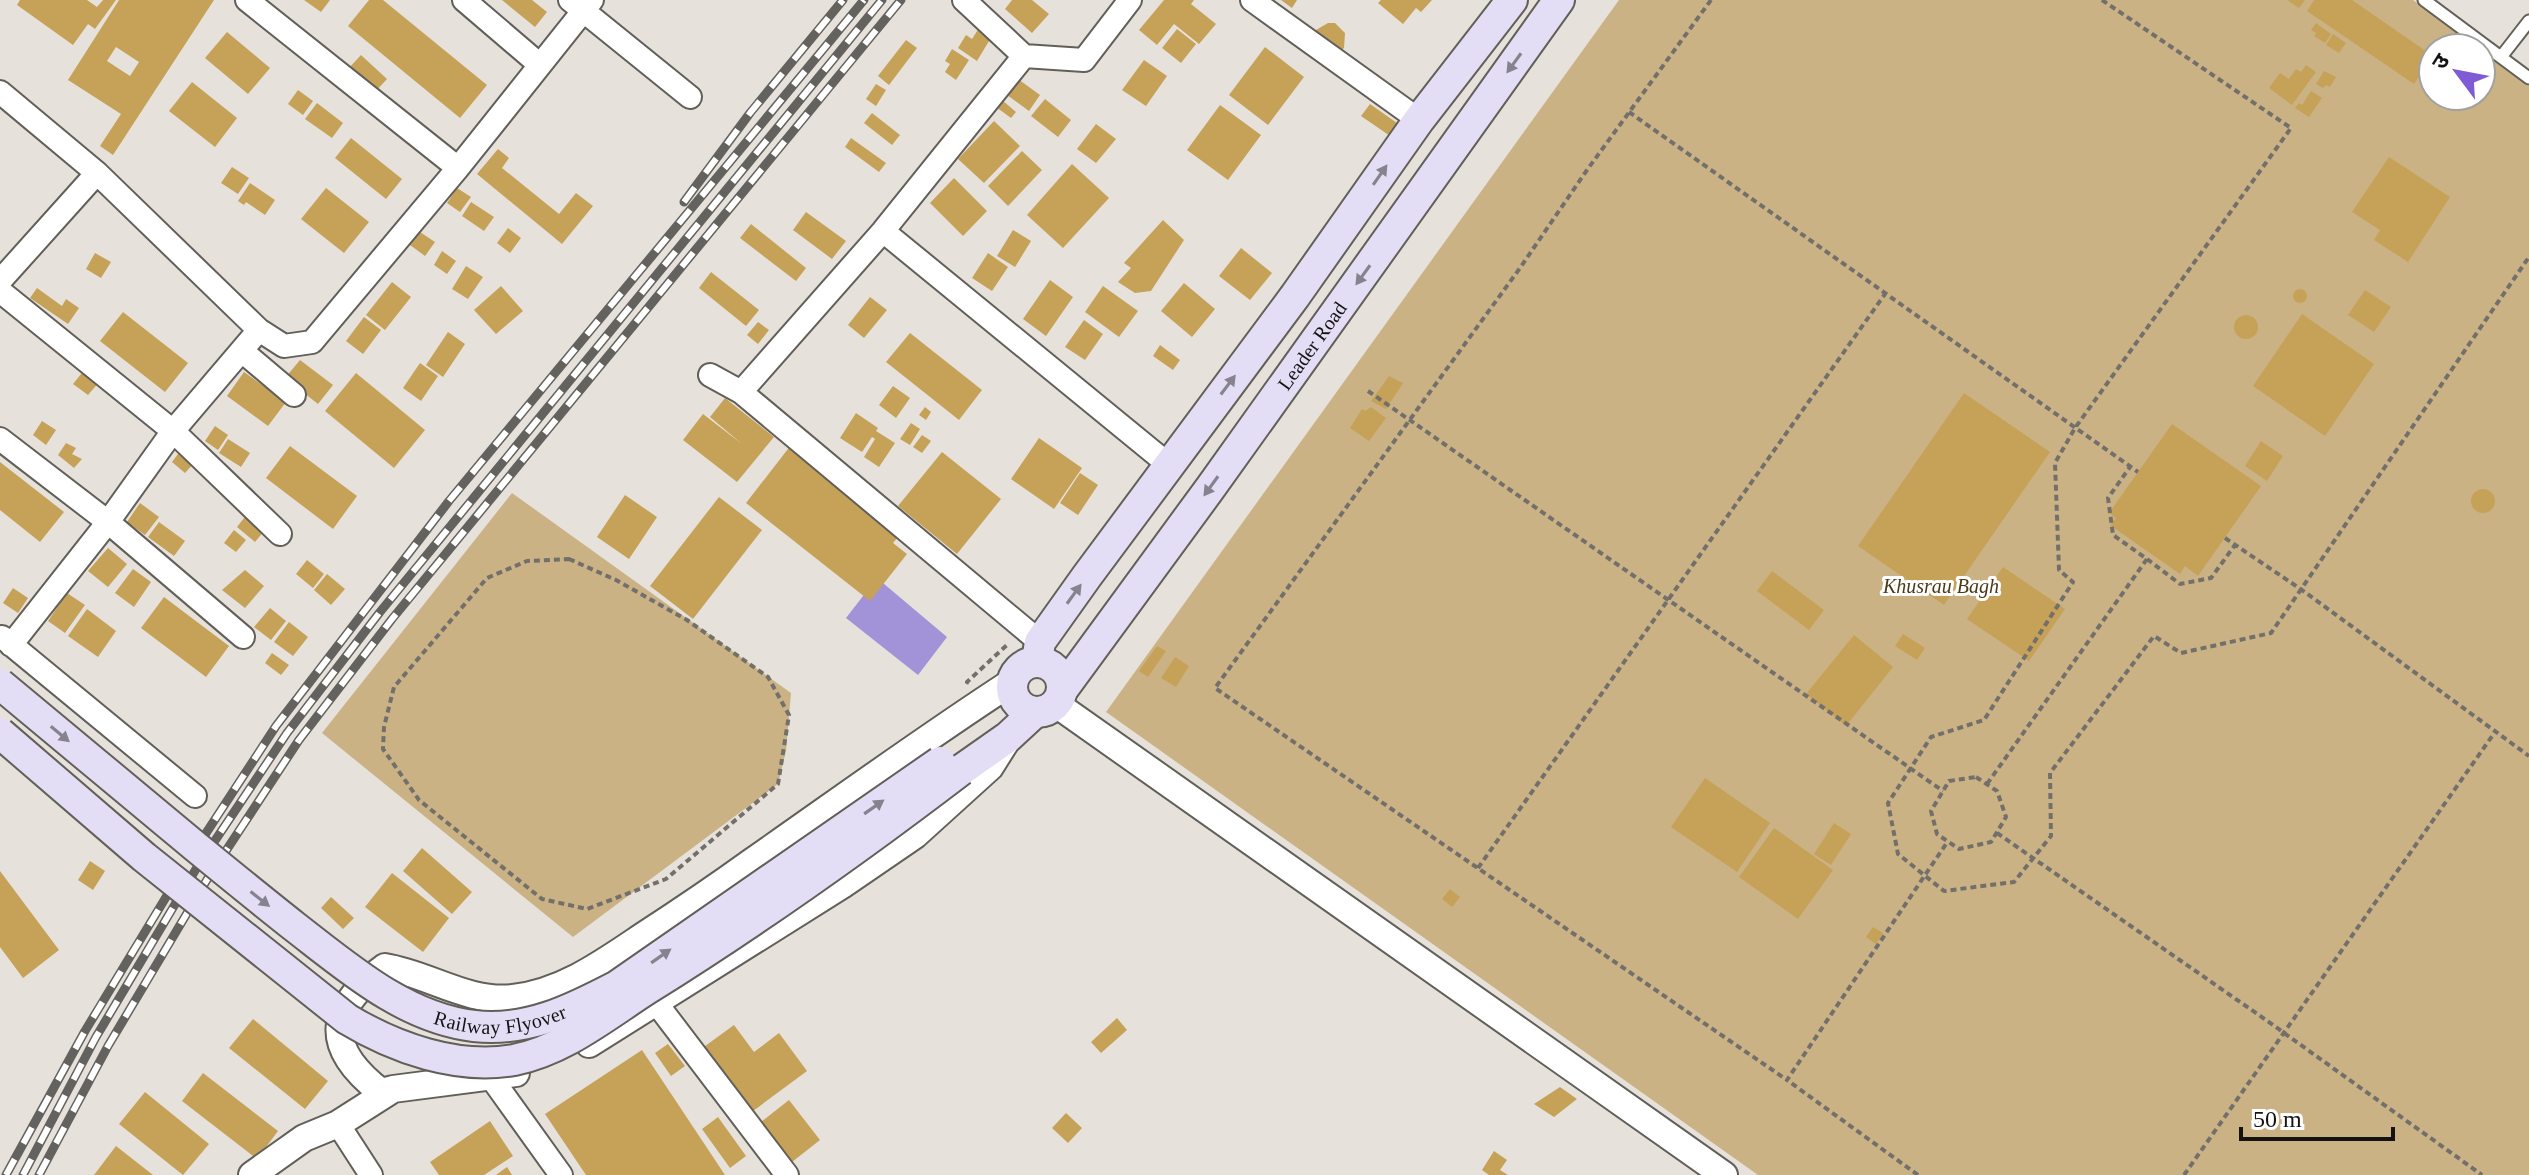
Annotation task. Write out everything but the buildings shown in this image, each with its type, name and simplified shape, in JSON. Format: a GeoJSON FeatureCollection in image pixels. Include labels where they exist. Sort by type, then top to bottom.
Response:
{"type":"FeatureCollection","features":[{"type":"Feature","properties":{"kind":"main road"},"geometry":{"type":"LineString","coordinates":[[1036,697],[1021,667],[1038,652],[1419,120],[1512,0]]}},
{"type":"Feature","properties":{"kind":"main road","name":"Leader Road"},"geometry":{"type":"LineString","coordinates":[[1036,697],[1202,499],[1559,0]]}},
{"type":"Feature","properties":{"kind":"main road","name":"Railway Flyover"},"geometry":{"type":"LineString","coordinates":[[0,684],[352,972],[431,1015],[470,1026],[499,1028],[535,1023],[617,986],[955,763],[1008,737],[1036,697]]}},
{"type":"Feature","properties":{"kind":"main road","name":"Railway Flyover"},"geometry":{"type":"LineString","coordinates":[[0,733],[134,849],[347,1019],[375,1036],[416,1052],[483,1063],[514,1060],[554,1049],[749,925],[857,849],[955,763],[998,720],[1036,697]]}},
{"type":"Feature","properties":{"kind":"street"},"geometry":{"type":"LineString","coordinates":[[247,0],[458,168]]}},
{"type":"Feature","properties":{"kind":"street"},"geometry":{"type":"LineString","coordinates":[[464,0],[540,65]]}},
{"type":"Feature","properties":{"kind":"street"},"geometry":{"type":"LineString","coordinates":[[964,0],[1024,56],[1084,60],[1130,0]]}},
{"type":"Feature","properties":{"kind":"street"},"geometry":{"type":"LineString","coordinates":[[1252,0],[1419,120]]}},
{"type":"Feature","properties":{"kind":"street"},"geometry":{"type":"LineString","coordinates":[[0,92],[97,173],[259,330],[284,346],[312,342],[458,168],[540,65],[582,4],[690,97]]}},
{"type":"Feature","properties":{"kind":"street"},"geometry":{"type":"LineString","coordinates":[[741,392],[883,231],[1024,56]]}},
{"type":"Feature","properties":{"kind":"street"},"geometry":{"type":"LineString","coordinates":[[0,281],[97,173]]}},
{"type":"Feature","properties":{"kind":"street"},"geometry":{"type":"LineString","coordinates":[[883,231],[1169,465]]}},
{"type":"Feature","properties":{"kind":"street"},"geometry":{"type":"LineString","coordinates":[[0,291],[173,431],[280,534]]}},
{"type":"Feature","properties":{"kind":"street"},"geometry":{"type":"LineString","coordinates":[[195,796],[6,640],[108,522],[173,431],[259,330]]}},
{"type":"Feature","properties":{"kind":"street"},"geometry":{"type":"LineString","coordinates":[[242,351],[294,395]]}},
{"type":"Feature","properties":{"kind":"street"},"geometry":{"type":"LineString","coordinates":[[710,375],[741,392],[1038,652]]}},
{"type":"Feature","properties":{"kind":"street"},"geometry":{"type":"LineString","coordinates":[[0,439],[108,522],[243,637]]}},
{"type":"Feature","properties":{"kind":"street"},"geometry":{"type":"LineString","coordinates":[[1008,737],[990,767],[915,835],[657,1004],[574,1052],[519,1073],[381,1092],[364,1079],[344,1050],[337,1030],[347,1002],[364,982],[385,967],[404,970],[439,985],[481,997],[511,998],[543,992],[571,981],[697,901],[915,747],[1036,697],[1724,1175]]}},
{"type":"Feature","properties":{"kind":"street"},"geometry":{"type":"LineString","coordinates":[[657,1004],[787,1175]]}},
{"type":"Feature","properties":{"kind":"street"},"geometry":{"type":"LineString","coordinates":[[490,1076],[561,1175]]}},
{"type":"Feature","properties":{"kind":"street"},"geometry":{"type":"LineString","coordinates":[[252,1175],[304,1138],[338,1124],[393,1089]]}},
{"type":"Feature","properties":{"kind":"street"},"geometry":{"type":"LineString","coordinates":[[338,1124],[371,1175]]}},
{"type":"Feature","properties":{"kind":"lane"},"geometry":{"type":"LineString","coordinates":[[2424,0],[2529,78]]}},
{"type":"Feature","properties":{"kind":"lane"},"geometry":{"type":"LineString","coordinates":[[2501,57],[2529,21]]}},
{"type":"Feature","properties":{"kind":"path"},"geometry":{"type":"LineString","coordinates":[[1711,0],[1215,688],[1787,1080],[1918,1175]]}},
{"type":"Feature","properties":{"kind":"path"},"geometry":{"type":"LineString","coordinates":[[2102,0],[2291,128],[2075,428],[2055,463],[2059,570],[2073,582],[1984,720],[1931,737],[1888,803],[1898,854],[1944,891],[2014,882],[2051,836],[2050,773],[2154,636],[2181,653],[2271,633],[2529,257]]}},
{"type":"Feature","properties":{"kind":"path"},"geometry":{"type":"LineString","coordinates":[[1629,112],[2138,472]]}},
{"type":"Feature","properties":{"kind":"path"},"geometry":{"type":"LineString","coordinates":[[1478,868],[1885,294]]}},
{"type":"Feature","properties":{"kind":"path"},"geometry":{"type":"LineString","coordinates":[[1368,391],[1943,791]]}},
{"type":"Feature","properties":{"kind":"path"},"geometry":{"type":"LineString","coordinates":[[2130,467],[2108,498],[2113,535],[2180,584],[2211,578],[2235,545]]}},
{"type":"Feature","properties":{"kind":"path"},"geometry":{"type":"LineString","coordinates":[[2225,538],[2302,590],[2529,756]]}},
{"type":"Feature","properties":{"kind":"path"},"geometry":{"type":"LineString","coordinates":[[569,559],[616,580],[687,620],[768,677],[789,715],[778,784],[666,879],[587,909],[542,899],[497,864],[419,800],[383,749],[384,727],[394,687],[487,578],[527,561],[569,559]]}},
{"type":"Feature","properties":{"kind":"path"},"geometry":{"type":"LineString","coordinates":[[1987,784],[2147,559]]}},
{"type":"Feature","properties":{"kind":"path"},"geometry":{"type":"LineString","coordinates":[[2184,1175],[2495,732]]}},
{"type":"Feature","properties":{"kind":"path"},"geometry":{"type":"LineString","coordinates":[[1976,777],[1997,791],[2006,817],[1991,842],[1959,849],[1937,834],[1931,811],[1943,791],[1949,781],[1976,777]]}},
{"type":"Feature","properties":{"kind":"path"},"geometry":{"type":"LineString","coordinates":[[1997,833],[2482,1175]]}},
{"type":"Feature","properties":{"kind":"path"},"geometry":{"type":"LineString","coordinates":[[1787,1080],[1948,841]]}},
{"type":"Feature","properties":{"kind":"green space","name":"Khusrau Bagh"},"geometry":{"type":"Polygon","coordinates":[[[1619,0],[2413,0],[2456,32],[2417,32],[2417,112],[2497,112],[2497,62],[2529,86],[2529,1175],[1758,1175],[1106,712],[1619,0]]]}},
{"type":"Feature","properties":{"kind":"green space"},"geometry":{"type":"Polygon","coordinates":[[[512,493],[791,693],[786,751],[778,784],[573,937],[322,733],[512,493]]]}},
{"type":"Feature","properties":{"kind":"shaded area"},"geometry":{"type":"Polygon","coordinates":[[[877,578],[947,637],[918,675],[846,618],[877,578]]]}},
{"type":"Feature","properties":{"kind":"railway"},"geometry":{"type":"LineString","coordinates":[[684,202],[750,113],[843,0]]}},
{"type":"Feature","properties":{"kind":"railway"},"geometry":{"type":"LineString","coordinates":[[195,850],[276,726],[449,501],[864,0]]}},
{"type":"Feature","properties":{"kind":"railway"},"geometry":{"type":"LineString","coordinates":[[23,1175],[96,1037],[196,869],[287,733],[380,612],[882,0]]}},
{"type":"Feature","properties":{"kind":"railway"},"geometry":{"type":"LineString","coordinates":[[39,1175],[108,1046],[208,878],[299,740],[392,619],[901,0]]}},
{"type":"Feature","properties":{"kind":"railway"},"geometry":{"type":"LineString","coordinates":[[6,1175],[85,1031],[180,874]]}}]}
